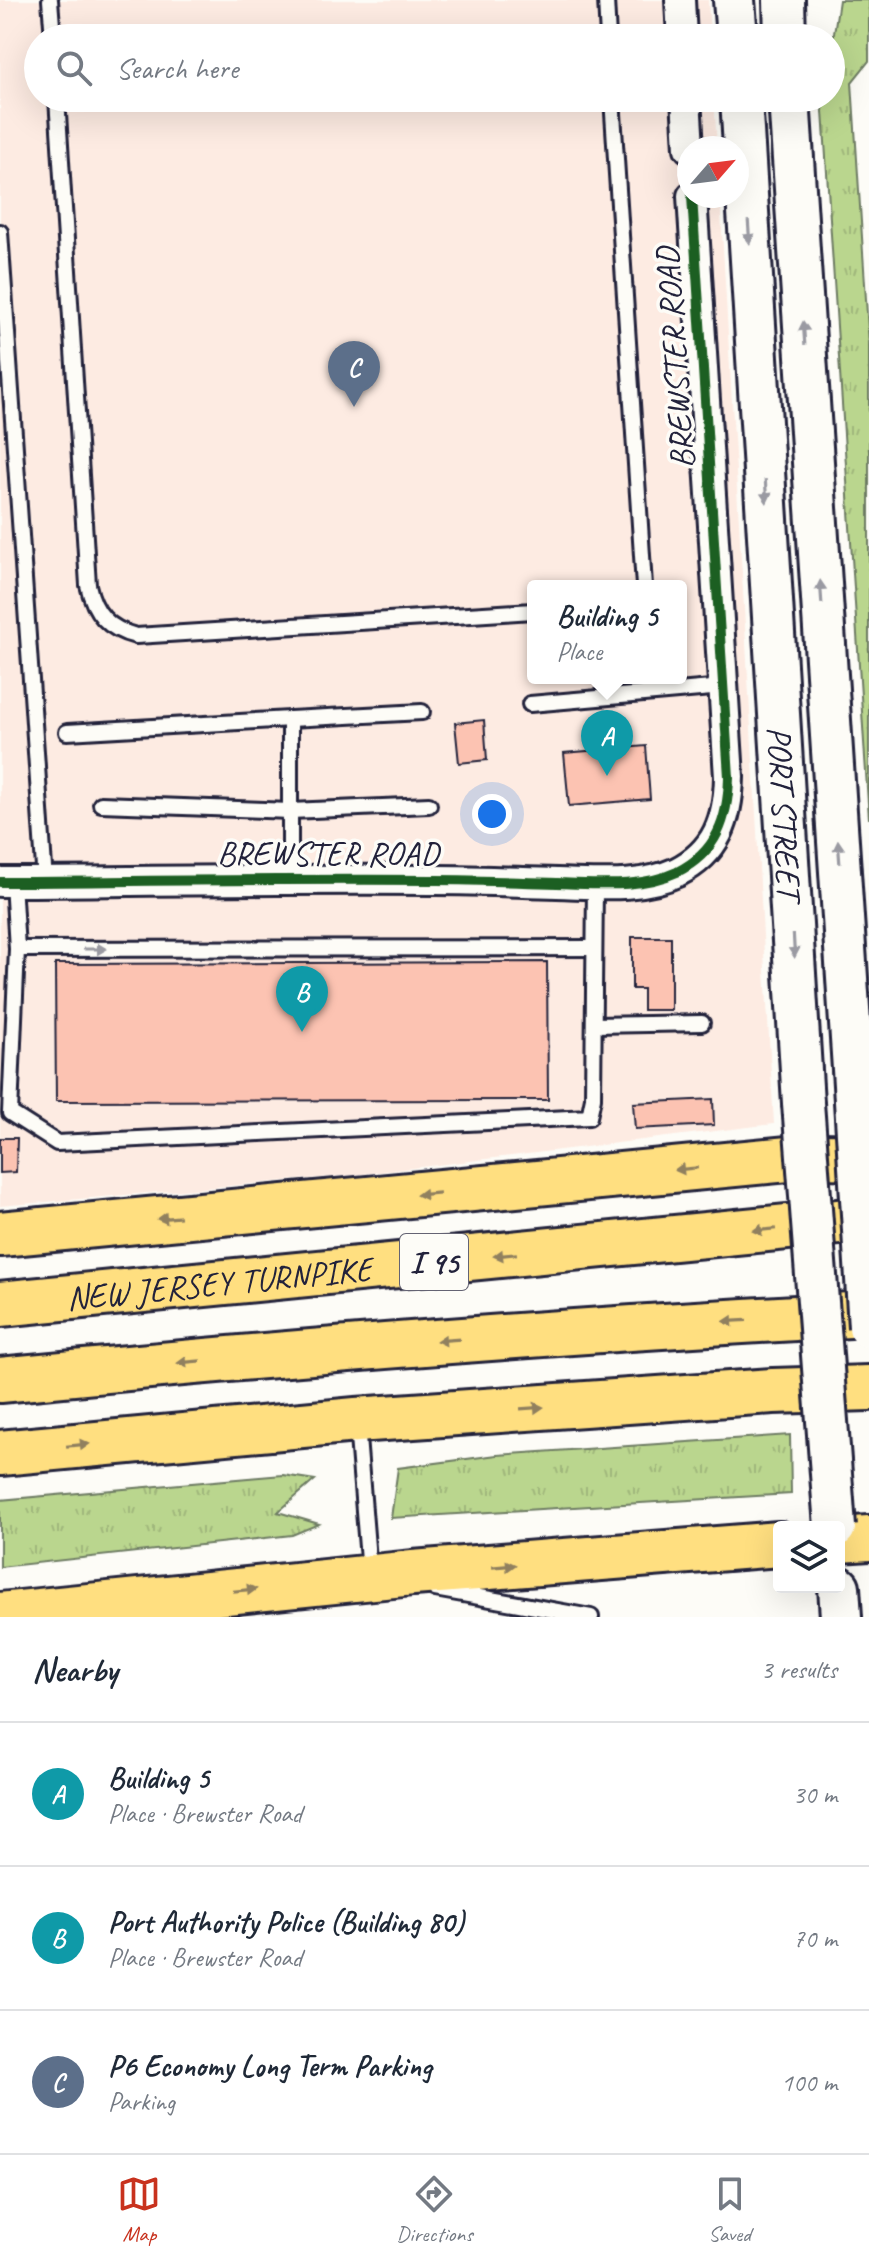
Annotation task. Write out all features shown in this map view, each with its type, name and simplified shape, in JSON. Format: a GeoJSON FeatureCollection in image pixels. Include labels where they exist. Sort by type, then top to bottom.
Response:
{"type":"FeatureCollection","features":[{"type":"Feature","properties":{"kind":"highway"},"geometry":{"type":"LineString","coordinates":[[820,1156],[869,1144]]}},
{"type":"Feature","properties":{"kind":"highway"},"geometry":{"type":"LineString","coordinates":[[0,1234],[820,1156],[869,1157]]}},
{"type":"Feature","properties":{"kind":"highway","name":"NEW JERSEY TURNPIKE"},"geometry":{"type":"LineString","coordinates":[[0,1304],[869,1219]]}},
{"type":"Feature","properties":{"kind":"highway","name":"I 95"},"geometry":{"type":"LineString","coordinates":[[0,1380],[350,1347],[705,1322],[869,1314]]}},
{"type":"Feature","properties":{"kind":"highway"},"geometry":{"type":"LineString","coordinates":[[0,1453],[356,1420],[773,1391],[869,1388]]}},
{"type":"Feature","properties":{"kind":"highway"},"geometry":{"type":"LineString","coordinates":[[845,1540],[869,1538]]}},
{"type":"Feature","properties":{"kind":"highway"},"geometry":{"type":"LineString","coordinates":[[0,1615],[369,1578],[773,1544]]}},
{"type":"Feature","properties":{"kind":"main road"},"geometry":{"type":"LineString","coordinates":[[734,0],[736,24]]}},
{"type":"Feature","properties":{"kind":"main road","name":"PORT STREET"},"geometry":{"type":"LineString","coordinates":[[742,112],[803,1103],[835,1521]]}},
{"type":"Feature","properties":{"kind":"main road","name":"PORT STREET"},"geometry":{"type":"LineString","coordinates":[[790,112],[869,1327]]}},
{"type":"Feature","properties":{"kind":"main road"},"geometry":{"type":"LineString","coordinates":[[839,1593],[841,1617]]}},
{"type":"Feature","properties":{"kind":"street"},"geometry":{"type":"LineString","coordinates":[[680,0],[681,24]]}},
{"type":"Feature","properties":{"kind":"street"},"geometry":{"type":"LineString","coordinates":[[687,112],[688,136]]}},
{"type":"Feature","properties":{"kind":"street","name":"BREWSTER ROAD"},"geometry":{"type":"LineString","coordinates":[[7,882],[429,880],[595,885],[646,881],[675,872],[699,857],[718,834],[729,798],[693,208]]}},
{"type":"Feature","properties":{"kind":"lane"},"geometry":{"type":"LineString","coordinates":[[50,0],[52,24]]}},
{"type":"Feature","properties":{"kind":"lane"},"geometry":{"type":"LineString","coordinates":[[606,0],[607,24]]}},
{"type":"Feature","properties":{"kind":"lane"},"geometry":{"type":"LineString","coordinates":[[58,112],[88,585],[95,608],[103,619],[123,633],[136,636],[527,611]]}},
{"type":"Feature","properties":{"kind":"lane"},"geometry":{"type":"LineString","coordinates":[[613,112],[644,580]]}},
{"type":"Feature","properties":{"kind":"lane"},"geometry":{"type":"LineString","coordinates":[[0,232],[45,882]]}},
{"type":"Feature","properties":{"kind":"lane"},"geometry":{"type":"LineString","coordinates":[[530,704],[723,687]]}},
{"type":"Feature","properties":{"kind":"lane"},"geometry":{"type":"LineString","coordinates":[[67,732],[422,712]]}},
{"type":"Feature","properties":{"kind":"lane"},"geometry":{"type":"LineString","coordinates":[[290,719],[290,880]]}},
{"type":"Feature","properties":{"kind":"lane"},"geometry":{"type":"LineString","coordinates":[[101,804],[290,811],[429,805]]}},
{"type":"Feature","properties":{"kind":"lane"},"geometry":{"type":"LineString","coordinates":[[7,882],[17,949],[10,1113],[57,1143],[589,1117],[593,1098],[595,885]]}},
{"type":"Feature","properties":{"kind":"lane"},"geometry":{"type":"LineString","coordinates":[[17,949],[594,948]]}},
{"type":"Feature","properties":{"kind":"lane"},"geometry":{"type":"LineString","coordinates":[[594,1025],[702,1023]]}},
{"type":"Feature","properties":{"kind":"lane"},"geometry":{"type":"LineString","coordinates":[[356,1420],[369,1578],[591,1617]]}},
{"type":"Feature","properties":{"kind":"shaded area"},"geometry":{"type":"Polygon","coordinates":[[[0,0],[708,0],[709,24],[24,24],[24,112],[715,112],[716,136],[677,136],[677,208],[721,208],[774,1124],[355,1175],[0,1206],[0,0]]]}},
{"type":"Feature","properties":{"kind":"green space"},"geometry":{"type":"Polygon","coordinates":[[[839,0],[869,0],[869,61],[852,82],[869,346],[869,819],[823,112],[845,112],[845,24],[835,24],[839,0]]]}},
{"type":"Feature","properties":{"kind":"green space"},"geometry":{"type":"Polygon","coordinates":[[[790,1435],[791,1494],[391,1518],[398,1468],[497,1455],[790,1435]]]}},
{"type":"Feature","properties":{"kind":"green space"},"geometry":{"type":"Polygon","coordinates":[[[283,1475],[315,1480],[278,1512],[319,1524],[292,1535],[0,1567],[0,1500],[283,1475]]]}},
{"type":"Feature","properties":{"kind":"building"},"geometry":{"type":"Polygon","coordinates":[[[484,720],[487,760],[459,763],[455,723],[484,720]]]}},
{"type":"Feature","properties":{"kind":"building"},"geometry":{"type":"Polygon","coordinates":[[[646,746],[650,799],[569,806],[564,753],[646,746]]]}},
{"type":"Feature","properties":{"kind":"building"},"geometry":{"type":"Polygon","coordinates":[[[632,937],[671,937],[671,1010],[643,1010],[643,989],[632,989],[632,937]]]}},
{"type":"Feature","properties":{"kind":"building"},"geometry":{"type":"Polygon","coordinates":[[[547,962],[548,1100],[56,1101],[55,964],[547,962]]]}},
{"type":"Feature","properties":{"kind":"building"},"geometry":{"type":"Polygon","coordinates":[[[713,1099],[714,1125],[635,1129],[633,1103],[713,1099]]]}},
{"type":"Feature","properties":{"kind":"building"},"geometry":{"type":"Polygon","coordinates":[[[0,1138],[17,1138],[16,1172],[0,1173],[0,1138]]]}},
{"type":"Feature","properties":{"kind":"cycle path"},"geometry":{"type":"LineString","coordinates":[[0,882],[467,880],[618,884],[663,877],[677,872],[702,855],[718,833],[723,820],[729,777],[693,208]]}},
{"type":"Feature","properties":{"kind":"place","name":"P6 Economy Long Term Parking"},"geometry":{"type":"Point","coordinates":[354,407]}},
{"type":"Feature","properties":{"kind":"place","name":"Building 5"},"geometry":{"type":"Point","coordinates":[607,776]}},
{"type":"Feature","properties":{"kind":"place","name":"Port Authority Police (Building 80)"},"geometry":{"type":"Point","coordinates":[302,1032]}}]}
